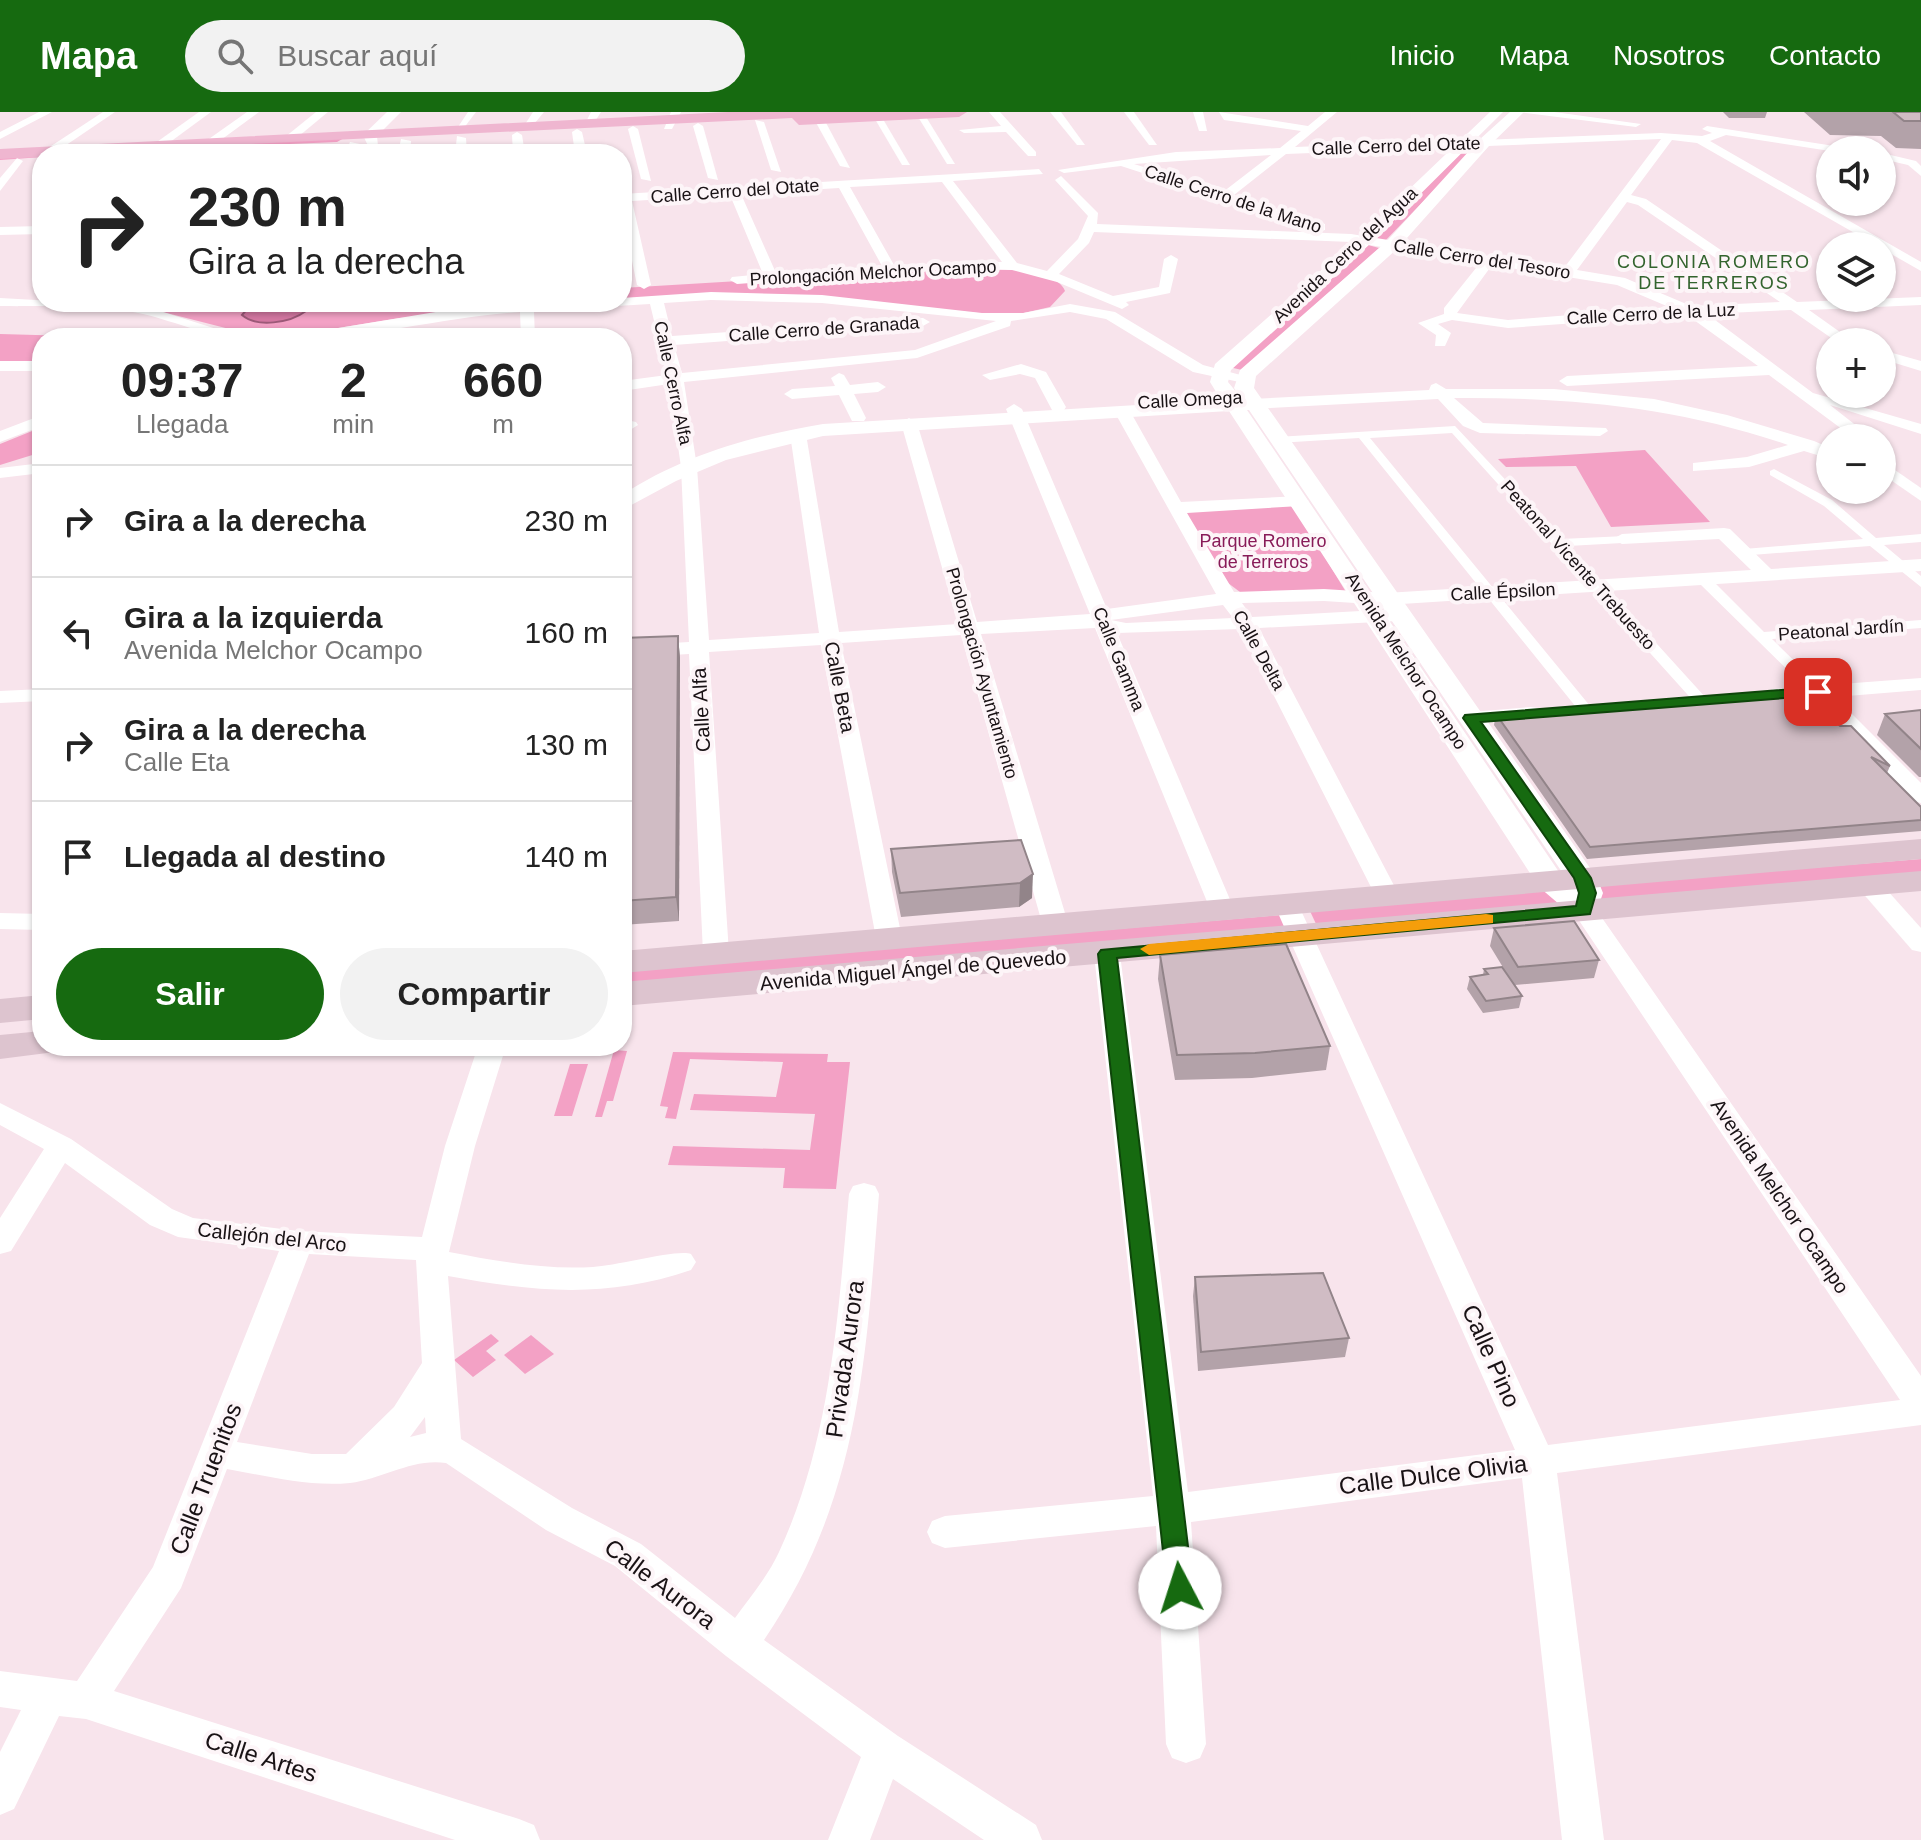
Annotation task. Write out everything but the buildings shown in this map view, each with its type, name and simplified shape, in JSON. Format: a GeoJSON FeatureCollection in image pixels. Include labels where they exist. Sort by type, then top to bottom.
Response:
{"type":"FeatureCollection","features":[{"type":"Feature","properties":{"kind":"main road"},"geometry":{"type":"LineString","coordinates":[[436,144],[587,123],[724,115],[876,116],[959,112]]}},
{"type":"Feature","properties":{"kind":"main road"},"geometry":{"type":"LineString","coordinates":[[587,123],[633,129],[672,120],[698,126],[822,116]]}},
{"type":"Feature","properties":{"kind":"main road"},"geometry":{"type":"LineString","coordinates":[[250,144],[289,139],[460,141]]}},
{"type":"Feature","properties":{"kind":"main road"},"geometry":{"type":"LineString","coordinates":[[362,144],[372,139],[390,144]]}},
{"type":"Feature","properties":{"kind":"main road"},"geometry":{"type":"LineString","coordinates":[[6,159],[32,157]]}},
{"type":"Feature","properties":{"kind":"main road","name":"Avenida Miguel Ángel de Quevedo"},"geometry":{"type":"LineString","coordinates":[[632,993],[1107,954],[1292,920],[1921,849]]}},
{"type":"Feature","properties":{"kind":"main road","name":"Avenida Miguel Ángel de Quevedo"},"geometry":{"type":"LineString","coordinates":[[632,961],[1222,909],[1292,920],[1387,895],[1869,885],[1921,881]]}},
{"type":"Feature","properties":{"kind":"main road"},"geometry":{"type":"LineString","coordinates":[[0,1011],[32,1008]]}},
{"type":"Feature","properties":{"kind":"main road"},"geometry":{"type":"LineString","coordinates":[[0,1047],[32,1041]]}},
{"type":"Feature","properties":{"kind":"street"},"geometry":{"type":"LineString","coordinates":[[0,136],[47,112]]}},
{"type":"Feature","properties":{"kind":"street"},"geometry":{"type":"LineString","coordinates":[[63,144],[110,112]]}},
{"type":"Feature","properties":{"kind":"street"},"geometry":{"type":"LineString","coordinates":[[164,144],[206,112]]}},
{"type":"Feature","properties":{"kind":"street"},"geometry":{"type":"LineString","coordinates":[[212,144],[254,112]]}},
{"type":"Feature","properties":{"kind":"street"},"geometry":{"type":"LineString","coordinates":[[289,139],[323,112]]}},
{"type":"Feature","properties":{"kind":"street"},"geometry":{"type":"LineString","coordinates":[[372,139],[395,112]]}},
{"type":"Feature","properties":{"kind":"street"},"geometry":{"type":"LineString","coordinates":[[460,141],[472,112]]}},
{"type":"Feature","properties":{"kind":"street"},"geometry":{"type":"LineString","coordinates":[[520,144],[522,131],[539,112]]}},
{"type":"Feature","properties":{"kind":"street"},"geometry":{"type":"LineString","coordinates":[[994,112],[1032,154]]}},
{"type":"Feature","properties":{"kind":"street"},"geometry":{"type":"LineString","coordinates":[[1055,112],[1081,143]]}},
{"type":"Feature","properties":{"kind":"street"},"geometry":{"type":"LineString","coordinates":[[1129,112],[1153,143]]}},
{"type":"Feature","properties":{"kind":"street"},"geometry":{"type":"LineString","coordinates":[[1198,112],[1203,129]]}},
{"type":"Feature","properties":{"kind":"street"},"geometry":{"type":"LineString","coordinates":[[1224,112],[1224,117],[1233,119],[1308,129]]}},
{"type":"Feature","properties":{"kind":"street"},"geometry":{"type":"LineString","coordinates":[[1226,196],[1332,112]]}},
{"type":"Feature","properties":{"kind":"street","name":"Avenida Cerro del Agua"},"geometry":{"type":"LineString","coordinates":[[1235,387],[1357,240],[1497,112]]}},
{"type":"Feature","properties":{"kind":"street","name":"Avenida Cerro del Agua"},"geometry":{"type":"LineString","coordinates":[[1235,387],[1392,245],[1484,143],[1518,112]]}},
{"type":"Feature","properties":{"kind":"street"},"geometry":{"type":"LineString","coordinates":[[1524,112],[1725,132],[1816,146]]}},
{"type":"Feature","properties":{"kind":"street"},"geometry":{"type":"LineString","coordinates":[[919,114],[951,162]]}},
{"type":"Feature","properties":{"kind":"street"},"geometry":{"type":"LineString","coordinates":[[822,116],[846,166]]}},
{"type":"Feature","properties":{"kind":"street"},"geometry":{"type":"LineString","coordinates":[[876,116],[906,163]]}},
{"type":"Feature","properties":{"kind":"street"},"geometry":{"type":"LineString","coordinates":[[759,122],[779,165]]}},
{"type":"Feature","properties":{"kind":"street"},"geometry":{"type":"LineString","coordinates":[[583,144],[587,123]]}},
{"type":"Feature","properties":{"kind":"street"},"geometry":{"type":"LineString","coordinates":[[1569,271],[1664,138],[1652,125]]}},
{"type":"Feature","properties":{"kind":"street"},"geometry":{"type":"LineString","coordinates":[[1652,125],[1702,140],[1921,267]]}},
{"type":"Feature","properties":{"kind":"street"},"geometry":{"type":"LineString","coordinates":[[698,126],[714,178]]}},
{"type":"Feature","properties":{"kind":"street"},"geometry":{"type":"LineString","coordinates":[[633,129],[647,179]]}},
{"type":"Feature","properties":{"kind":"street"},"geometry":{"type":"LineString","coordinates":[[964,130],[1009,129]]}},
{"type":"Feature","properties":{"kind":"street","name":"Calle Cerro del Otate"},"geometry":{"type":"LineString","coordinates":[[632,197],[1039,172],[1042,178],[1115,162],[1281,151],[1664,138],[1702,140],[1725,132]]}},
{"type":"Feature","properties":{"kind":"street"},"geometry":{"type":"LineString","coordinates":[[0,187],[6,159]]}},
{"type":"Feature","properties":{"kind":"street"},"geometry":{"type":"LineString","coordinates":[[1896,161],[1919,170]]}},
{"type":"Feature","properties":{"kind":"street","name":"Calle Cerro de la Mano"},"geometry":{"type":"LineString","coordinates":[[1115,162],[1357,240]]}},
{"type":"Feature","properties":{"kind":"street"},"geometry":{"type":"LineString","coordinates":[[1896,171],[1919,170]]}},
{"type":"Feature","properties":{"kind":"street"},"geometry":{"type":"LineString","coordinates":[[1049,310],[1060,304],[1069,290],[1056,277],[1092,228],[1094,216],[1063,175]]}},
{"type":"Feature","properties":{"kind":"street"},"geometry":{"type":"LineString","coordinates":[[945,178],[1012,266]]}},
{"type":"Feature","properties":{"kind":"street"},"geometry":{"type":"LineString","coordinates":[[843,185],[890,269]]}},
{"type":"Feature","properties":{"kind":"street"},"geometry":{"type":"LineString","coordinates":[[734,191],[771,277]]}},
{"type":"Feature","properties":{"kind":"street"},"geometry":{"type":"LineString","coordinates":[[1623,197],[1642,202],[1826,328]]}},
{"type":"Feature","properties":{"kind":"street","name":"Calle Cerro del Tesoro"},"geometry":{"type":"LineString","coordinates":[[1092,228],[1357,240],[1569,271],[1639,286],[1683,308]]}},
{"type":"Feature","properties":{"kind":"street"},"geometry":{"type":"LineString","coordinates":[[0,231],[32,230]]}},
{"type":"Feature","properties":{"kind":"street"},"geometry":{"type":"LineString","coordinates":[[632,233],[644,285]]}},
{"type":"Feature","properties":{"kind":"street"},"geometry":{"type":"LineString","coordinates":[[1111,308],[1165,290],[1171,259]]}},
{"type":"Feature","properties":{"kind":"street"},"geometry":{"type":"LineString","coordinates":[[1440,343],[1444,333],[1425,323],[1452,316],[1449,311],[1489,260]]}},
{"type":"Feature","properties":{"kind":"street","name":"Prolongación Melchor Ocampo"},"geometry":{"type":"LineString","coordinates":[[632,302],[656,300],[691,290],[771,277],[890,269],[1012,266],[1056,277],[1111,308],[1198,369]]}},
{"type":"Feature","properties":{"kind":"street","name":"Prolongación Melchor Ocampo"},"geometry":{"type":"LineString","coordinates":[[632,286],[691,290]]}},
{"type":"Feature","properties":{"kind":"street","name":"Prolongación Melchor Ocampo"},"geometry":{"type":"LineString","coordinates":[[718,286],[982,317],[1023,317],[1049,310],[1111,308]]}},
{"type":"Feature","properties":{"kind":"street"},"geometry":{"type":"LineString","coordinates":[[0,294],[32,292]]}},
{"type":"Feature","properties":{"kind":"street","name":"Calle Cerro Alfa"},"geometry":{"type":"LineString","coordinates":[[656,300],[676,381],[688,462]]}},
{"type":"Feature","properties":{"kind":"street","name":"Calle Cerro de la Luz"},"geometry":{"type":"LineString","coordinates":[[1452,316],[1487,322],[1534,322],[1683,308],[1921,301]]}},
{"type":"Feature","properties":{"kind":"street"},"geometry":{"type":"LineString","coordinates":[[0,302],[32,302]]}},
{"type":"Feature","properties":{"kind":"street"},"geometry":{"type":"LineString","coordinates":[[1111,308],[1133,311],[1235,387]]}},
{"type":"Feature","properties":{"kind":"street"},"geometry":{"type":"LineString","coordinates":[[1683,308],[1845,424]]}},
{"type":"Feature","properties":{"kind":"street"},"geometry":{"type":"LineString","coordinates":[[1683,308],[1688,321],[1824,424]]}},
{"type":"Feature","properties":{"kind":"street"},"geometry":{"type":"LineString","coordinates":[[151,312],[204,328]]}},
{"type":"Feature","properties":{"kind":"street","name":"Prolongación Melchor Ocampo"},"geometry":{"type":"LineString","coordinates":[[361,328],[434,312]]}},
{"type":"Feature","properties":{"kind":"street","name":"Calle Cerro de Granada"},"geometry":{"type":"LineString","coordinates":[[666,341],[982,317]]}},
{"type":"Feature","properties":{"kind":"street"},"geometry":{"type":"LineString","coordinates":[[632,385],[676,381],[719,372],[917,354],[1023,317]]}},
{"type":"Feature","properties":{"kind":"street"},"geometry":{"type":"LineString","coordinates":[[394,328],[395,321]]}},
{"type":"Feature","properties":{"kind":"street"},"geometry":{"type":"LineString","coordinates":[[1896,358],[1921,366]]}},
{"type":"Feature","properties":{"kind":"street"},"geometry":{"type":"LineString","coordinates":[[829,362],[858,418]]}},
{"type":"Feature","properties":{"kind":"street"},"geometry":{"type":"LineString","coordinates":[[0,366],[32,366]]}},
{"type":"Feature","properties":{"kind":"street"},"geometry":{"type":"LineString","coordinates":[[990,375],[1021,369],[1041,375],[1058,407]]}},
{"type":"Feature","properties":{"kind":"street"},"geometry":{"type":"LineString","coordinates":[[1198,369],[1235,387]]}},
{"type":"Feature","properties":{"kind":"street","name":"Calle Omega"},"geometry":{"type":"LineString","coordinates":[[632,498],[688,462],[798,434],[1016,413],[1235,387],[1439,391],[1504,384],[1771,370]]}},
{"type":"Feature","properties":{"kind":"street"},"geometry":{"type":"LineString","coordinates":[[1504,384],[1654,399],[1740,416],[1816,445]]}},
{"type":"Feature","properties":{"kind":"street"},"geometry":{"type":"LineString","coordinates":[[792,394],[878,387]]}},
{"type":"Feature","properties":{"kind":"street","name":"Calle Omega"},"geometry":{"type":"LineString","coordinates":[[632,484],[769,431],[858,418],[1122,411],[1235,387]]}},
{"type":"Feature","properties":{"kind":"street","name":"Avenida Melchor Ocampo"},"geometry":{"type":"LineString","coordinates":[[1235,387],[1277,440],[1380,606],[1921,1403]]}},
{"type":"Feature","properties":{"kind":"street","name":"Avenida Melchor Ocampo"},"geometry":{"type":"LineString","coordinates":[[1235,387],[1300,501],[1471,718],[1572,890]]}},
{"type":"Feature","properties":{"kind":"street"},"geometry":{"type":"LineString","coordinates":[[1777,390],[1798,390],[1921,429]]}},
{"type":"Feature","properties":{"kind":"street"},"geometry":{"type":"LineString","coordinates":[[1439,391],[1544,392],[1654,404],[1732,421],[1816,445]]}},
{"type":"Feature","properties":{"kind":"street"},"geometry":{"type":"LineString","coordinates":[[1439,391],[1462,426]]}},
{"type":"Feature","properties":{"kind":"street","name":"Calle Delta"},"geometry":{"type":"LineString","coordinates":[[1122,411],[1213,577],[1246,622],[1387,895]]}},
{"type":"Feature","properties":{"kind":"street","name":"Calle Gamma"},"geometry":{"type":"LineString","coordinates":[[1016,413],[1098,620],[1222,909]]}},
{"type":"Feature","properties":{"kind":"street","name":"Prolongación Ayuntamiento"},"geometry":{"type":"LineString","coordinates":[[909,423],[1055,923]]}},
{"type":"Feature","properties":{"kind":"street"},"geometry":{"type":"LineString","coordinates":[[0,437],[32,424]]}},
{"type":"Feature","properties":{"kind":"street"},"geometry":{"type":"LineString","coordinates":[[1277,440],[1462,426],[1600,431]]}},
{"type":"Feature","properties":{"kind":"street","name":"Peatonal Vicente Trebuesto"},"geometry":{"type":"LineString","coordinates":[[1462,426],[1597,587],[1708,700]]}},
{"type":"Feature","properties":{"kind":"street","name":"Calle Beta"},"geometry":{"type":"LineString","coordinates":[[798,434],[830,639],[889,938]]}},
{"type":"Feature","properties":{"kind":"street"},"geometry":{"type":"LineString","coordinates":[[1362,435],[1490,593],[1592,708]]}},
{"type":"Feature","properties":{"kind":"street"},"geometry":{"type":"LineString","coordinates":[[1699,467],[1749,462],[1816,445]]}},
{"type":"Feature","properties":{"kind":"street","name":"Calle Alfa"},"geometry":{"type":"LineString","coordinates":[[688,462],[716,953]]}},
{"type":"Feature","properties":{"kind":"street"},"geometry":{"type":"LineString","coordinates":[[1896,463],[1913,478],[1921,496]]}},
{"type":"Feature","properties":{"kind":"street"},"geometry":{"type":"LineString","coordinates":[[0,473],[32,469]]}},
{"type":"Feature","properties":{"kind":"street"},"geometry":{"type":"LineString","coordinates":[[1774,473],[1828,503],[1869,541],[1911,566],[1921,583]]}},
{"type":"Feature","properties":{"kind":"street"},"geometry":{"type":"LineString","coordinates":[[1175,508],[1300,501]]}},
{"type":"Feature","properties":{"kind":"street"},"geometry":{"type":"LineString","coordinates":[[1558,543],[1724,533],[1768,576]]}},
{"type":"Feature","properties":{"kind":"street"},"geometry":{"type":"LineString","coordinates":[[1744,553],[1921,538]]}},
{"type":"Feature","properties":{"kind":"street","name":"Calle Épsilon"},"geometry":{"type":"LineString","coordinates":[[632,651],[1098,620],[1126,629],[1246,622],[1490,593],[1911,566]]}},
{"type":"Feature","properties":{"kind":"street"},"geometry":{"type":"LineString","coordinates":[[1705,581],[1921,796]]}},
{"type":"Feature","properties":{"kind":"street","name":"Calle Épsilon"},"geometry":{"type":"LineString","coordinates":[[1098,620],[1116,610],[1231,600],[1380,606]]}},
{"type":"Feature","properties":{"kind":"street","name":"Peatonal Jardín"},"geometry":{"type":"LineString","coordinates":[[1762,636],[1921,624]]}},
{"type":"Feature","properties":{"kind":"street"},"geometry":{"type":"LineString","coordinates":[[1745,697],[1921,684]]}},
{"type":"Feature","properties":{"kind":"street"},"geometry":{"type":"LineString","coordinates":[[0,697],[32,695]]}},
{"type":"Feature","properties":{"kind":"street"},"geometry":{"type":"LineString","coordinates":[[1672,703],[1708,700]]}},
{"type":"Feature","properties":{"kind":"street"},"geometry":{"type":"LineString","coordinates":[[1471,718],[1592,708]]}},
{"type":"Feature","properties":{"kind":"street"},"geometry":{"type":"LineString","coordinates":[[1869,885],[1921,944]]}},
{"type":"Feature","properties":{"kind":"street","name":"Calle Pino"},"geometry":{"type":"LineString","coordinates":[[1292,920],[1538,1462],[1583,1840]]}},
{"type":"Feature","properties":{"kind":"street"},"geometry":{"type":"LineString","coordinates":[[0,921],[32,922]]}},
{"type":"Feature","properties":{"kind":"street"},"geometry":{"type":"LineString","coordinates":[[1107,954],[1173,1509],[1182,1614],[1186,1744]]}},
{"type":"Feature","properties":{"kind":"street"},"geometry":{"type":"LineString","coordinates":[[216,1453],[345,1470],[411,1449],[444,1445],[432,1255],[460,1146],[489,1056]]}},
{"type":"Feature","properties":{"kind":"street","name":"Callejón del Arco"},"geometry":{"type":"LineString","coordinates":[[0,1113],[61,1146],[174,1223],[206,1233],[432,1255],[498,1272],[602,1278],[647,1274],[680,1262]]}},
{"type":"Feature","properties":{"kind":"street"},"geometry":{"type":"LineString","coordinates":[[0,1243],[61,1146]]}},
{"type":"Feature","properties":{"kind":"street","name":"Privada Aurora"},"geometry":{"type":"LineString","coordinates":[[739,1644],[795,1559],[830,1458],[844,1396],[864,1194]]}},
{"type":"Feature","properties":{"kind":"street","name":"Calle Truenitos"},"geometry":{"type":"LineString","coordinates":[[68,1698],[168,1576],[298,1242]]}},
{"type":"Feature","properties":{"kind":"street"},"geometry":{"type":"LineString","coordinates":[[345,1470],[399,1426],[416,1406],[438,1363]]}},
{"type":"Feature","properties":{"kind":"street","name":"Calle Dulce Olivia"},"geometry":{"type":"LineString","coordinates":[[945,1532],[1173,1509],[1921,1411]]}},
{"type":"Feature","properties":{"kind":"street","name":"Calle Aurora"},"geometry":{"type":"LineString","coordinates":[[444,1445],[559,1519],[628,1555],[739,1644],[884,1750],[1021,1840]]}},
{"type":"Feature","properties":{"kind":"street","name":"Calle Artes"},"geometry":{"type":"LineString","coordinates":[[0,1689],[68,1698],[519,1840]]}},
{"type":"Feature","properties":{"kind":"street"},"geometry":{"type":"LineString","coordinates":[[0,1795],[68,1698]]}},
{"type":"Feature","properties":{"kind":"street"},"geometry":{"type":"LineString","coordinates":[[849,1840],[884,1750]]}},
{"type":"Feature","properties":{"kind":"green space"},"geometry":{"type":"Polygon","coordinates":[[[344,138],[337,142],[229,144],[344,138]]]}},
{"type":"Feature","properties":{"kind":"green space"},"geometry":{"type":"Polygon","coordinates":[[[1466,147],[1476,147],[1385,241],[1375,239],[1466,147]]]}},
{"type":"Feature","properties":{"kind":"green space"},"geometry":{"type":"Polygon","coordinates":[[[32,154],[32,158],[0,160],[0,156],[32,154]]]}},
{"type":"Feature","properties":{"kind":"green space"},"geometry":{"type":"Polygon","coordinates":[[[1368,245],[1379,248],[1242,370],[1229,367],[1368,245]]]}},
{"type":"Feature","properties":{"kind":"green space"},"geometry":{"type":"Polygon","coordinates":[[[956,268],[1033,273],[1059,283],[1065,291],[1050,307],[1011,316],[782,295],[632,302],[632,287],[956,268]]]}},
{"type":"Feature","properties":{"kind":"green space"},"geometry":{"type":"Polygon","coordinates":[[[163,312],[482,312],[400,318],[338,328],[226,328],[163,312]]]}},
{"type":"Feature","properties":{"kind":"green space"},"geometry":{"type":"Polygon","coordinates":[[[0,334],[32,335],[32,363],[0,362],[0,334]]]}},
{"type":"Feature","properties":{"kind":"green space"},"geometry":{"type":"Polygon","coordinates":[[[32,431],[32,455],[0,465],[0,444],[32,431]]]}},
{"type":"Feature","properties":{"kind":"green space"},"geometry":{"type":"Polygon","coordinates":[[[1645,450],[1710,522],[1611,527],[1576,466],[1506,467],[1498,459],[1645,450]]]}},
{"type":"Feature","properties":{"kind":"green space","name":"Parque Romero de Terreros"},"geometry":{"type":"Polygon","coordinates":[[[1293,505],[1346,592],[1248,598],[1216,574],[1181,512],[1293,505]]]}},
{"type":"Feature","properties":{"kind":"green space"},"geometry":{"type":"Polygon","coordinates":[[[1921,859],[1921,875],[1602,901],[1595,885],[1921,859]]]}},
{"type":"Feature","properties":{"kind":"green space"},"geometry":{"type":"Polygon","coordinates":[[[1543,889],[1562,904],[1317,926],[1309,909],[1543,889]]]}},
{"type":"Feature","properties":{"kind":"green space"},"geometry":{"type":"Polygon","coordinates":[[[1281,915],[1287,928],[632,985],[632,970],[1281,915]]]}},
{"type":"Feature","properties":{"kind":"green space"},"geometry":{"type":"Polygon","coordinates":[[[673,1052],[828,1054],[827,1062],[850,1062],[836,1189],[783,1188],[785,1168],[668,1165],[673,1146],[810,1150],[815,1114],[690,1110],[694,1094],[776,1097],[783,1062],[690,1059],[676,1119],[665,1118],[668,1107],[660,1106],[673,1052]]]}},
{"type":"Feature","properties":{"kind":"green space"},"geometry":{"type":"Polygon","coordinates":[[[612,1056],[626,1056],[613,1101],[607,1101],[602,1117],[595,1117],[612,1056]]]}},
{"type":"Feature","properties":{"kind":"green space"},"geometry":{"type":"Polygon","coordinates":[[[570,1064],[588,1064],[572,1116],[554,1116],[570,1064]]]}},
{"type":"Feature","properties":{"kind":"green space"},"geometry":{"type":"Polygon","coordinates":[[[491,1334],[499,1341],[486,1351],[496,1360],[473,1377],[454,1360],[491,1334]]]}},
{"type":"Feature","properties":{"kind":"green space"},"geometry":{"type":"Polygon","coordinates":[[[531,1335],[554,1354],[525,1374],[504,1355],[531,1335]]]}},
{"type":"Feature","properties":{"kind":"shaded area"},"geometry":{"type":"Polygon","coordinates":[[[245,312],[304,312],[291,319],[265,323],[242,315],[245,312]]]}},
{"type":"Feature","properties":{"kind":"slow traffic"},"geometry":{"type":"LineString","coordinates":[[1149,949],[1486,919]]}},
{"type":"Feature","properties":{"kind":"district","name":"COLONIA ROMERO DE TERREROS"},"geometry":{"type":"Point","coordinates":[1714,272]}},
{"type":"Feature","properties":{"kind":"route"},"geometry":{"type":"LineString","coordinates":[[1180,1588],[1107,954],[1584,910],[1588,893],[1582,878],[1471,718],[1818,692]]}}]}
